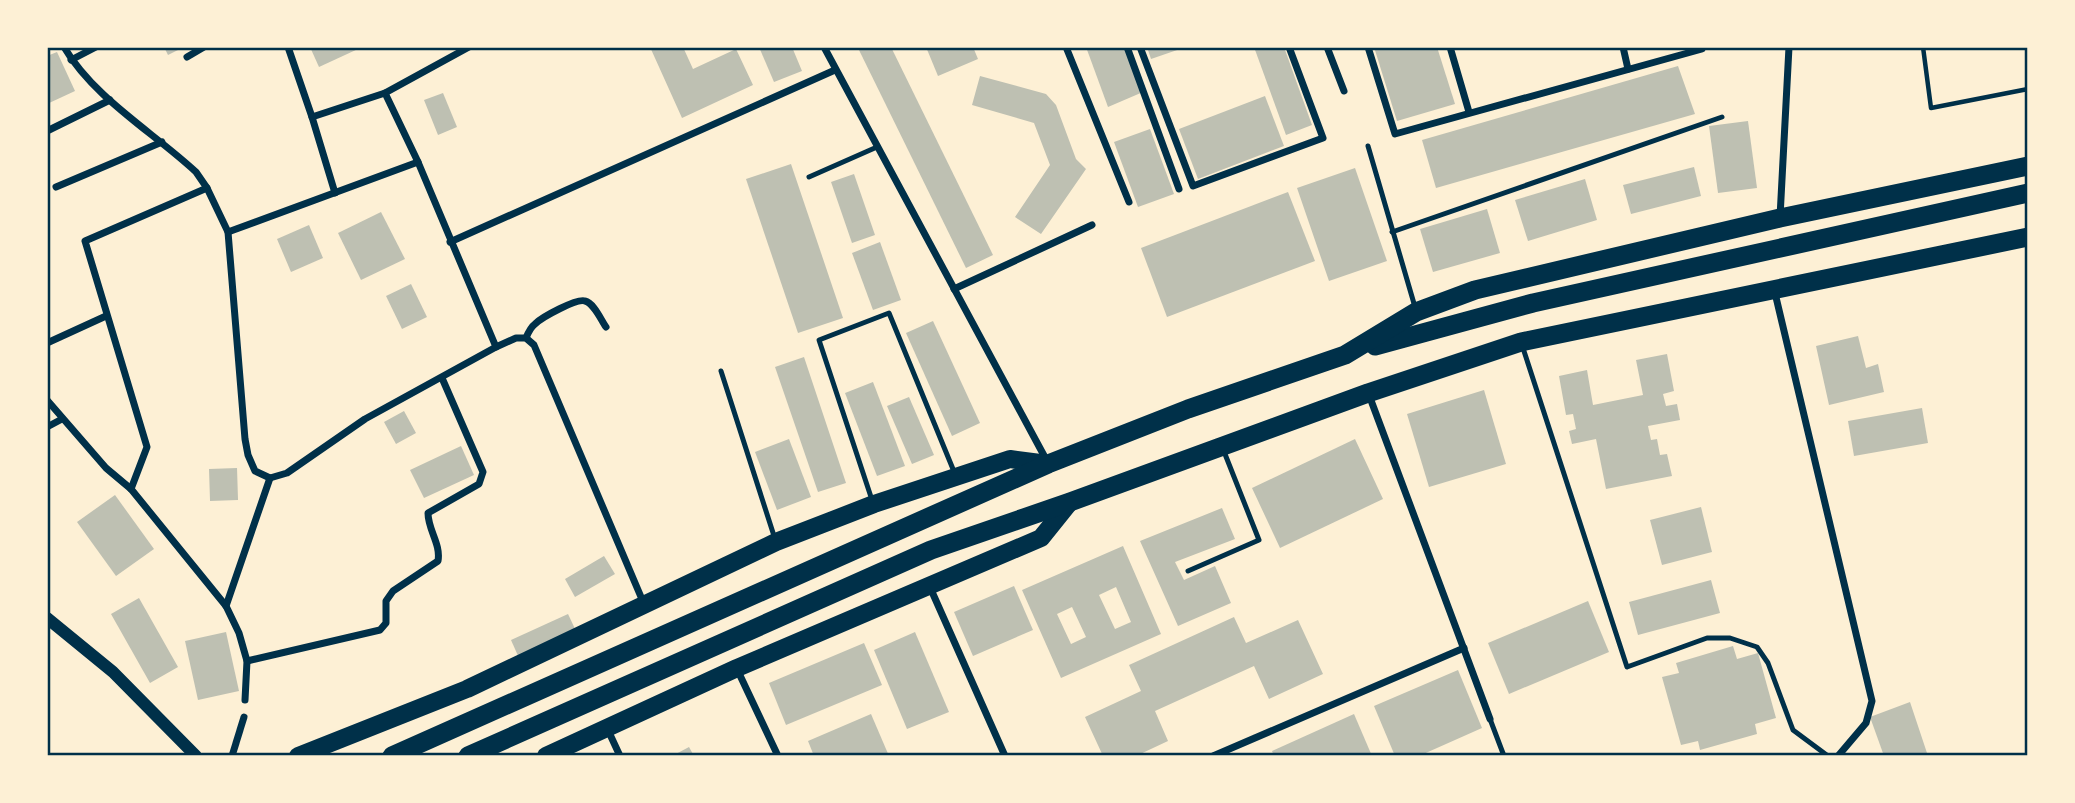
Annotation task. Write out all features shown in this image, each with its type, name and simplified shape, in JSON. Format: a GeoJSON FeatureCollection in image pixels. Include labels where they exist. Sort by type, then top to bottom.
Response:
{"type":"FeatureCollection","features":[{"type":"Feature","properties":{"kind":"highway"},"geometry":{"type":"LineString","coordinates":[[1345,355],[1416,312],[1475,290],[1780,218],[2028,166]]}},
{"type":"Feature","properties":{"kind":"highway"},"geometry":{"type":"LineString","coordinates":[[392,756],[1048,464],[1188,409],[1422,331],[1533,303],[2028,193]]}},
{"type":"Feature","properties":{"kind":"highway"},"geometry":{"type":"LineString","coordinates":[[468,756],[931,550],[1368,393],[1521,342],[2028,237]]}},
{"type":"Feature","properties":{"kind":"main road"},"geometry":{"type":"LineString","coordinates":[[298,756],[467,689],[776,542],[874,504],[1010,459],[1048,464]]}},
{"type":"Feature","properties":{"kind":"main road"},"geometry":{"type":"LineString","coordinates":[[546,756],[737,668],[1041,538],[1070,502]]}},
{"type":"Feature","properties":{"kind":"street"},"geometry":{"type":"LineString","coordinates":[[64,47],[71,60],[110,100],[196,172],[207,188],[228,232],[244,439],[255,471],[270,478],[286,473],[365,419],[496,347],[516,338],[526,338],[534,345],[645,604]]}},
{"type":"Feature","properties":{"kind":"street"},"geometry":{"type":"LineString","coordinates":[[71,60],[96,47]]}},
{"type":"Feature","properties":{"kind":"street"},"geometry":{"type":"LineString","coordinates":[[187,57],[204,47]]}},
{"type":"Feature","properties":{"kind":"street"},"geometry":{"type":"LineString","coordinates":[[288,47],[335,193]]}},
{"type":"Feature","properties":{"kind":"street"},"geometry":{"type":"LineString","coordinates":[[447,47],[451,57]]}},
{"type":"Feature","properties":{"kind":"street"},"geometry":{"type":"LineString","coordinates":[[312,117],[385,93],[469,47]]}},
{"type":"Feature","properties":{"kind":"street"},"geometry":{"type":"LineString","coordinates":[[824,47],[1048,464]]}},
{"type":"Feature","properties":{"kind":"street"},"geometry":{"type":"LineString","coordinates":[[1066,47],[1129,202]]}},
{"type":"Feature","properties":{"kind":"street"},"geometry":{"type":"LineString","coordinates":[[1127,47],[1179,188]]}},
{"type":"Feature","properties":{"kind":"street"},"geometry":{"type":"LineString","coordinates":[[1140,47],[1193,186],[1324,138],[1289,47]]}},
{"type":"Feature","properties":{"kind":"street"},"geometry":{"type":"LineString","coordinates":[[1326,47],[1344,91]]}},
{"type":"Feature","properties":{"kind":"street"},"geometry":{"type":"LineString","coordinates":[[1368,47],[1395,134],[1702,49]]}},
{"type":"Feature","properties":{"kind":"street"},"geometry":{"type":"LineString","coordinates":[[1450,47],[1469,112]]}},
{"type":"Feature","properties":{"kind":"street"},"geometry":{"type":"LineString","coordinates":[[1623,47],[1628,69]]}},
{"type":"Feature","properties":{"kind":"street"},"geometry":{"type":"LineString","coordinates":[[1780,218],[1788,47]]}},
{"type":"Feature","properties":{"kind":"street"},"geometry":{"type":"LineString","coordinates":[[450,242],[835,69]]}},
{"type":"Feature","properties":{"kind":"street"},"geometry":{"type":"LineString","coordinates":[[385,93],[418,162],[496,347]]}},
{"type":"Feature","properties":{"kind":"street"},"geometry":{"type":"LineString","coordinates":[[47,131],[110,100]]}},
{"type":"Feature","properties":{"kind":"street"},"geometry":{"type":"LineString","coordinates":[[56,187],[162,142]]}},
{"type":"Feature","properties":{"kind":"street"},"geometry":{"type":"LineString","coordinates":[[228,232],[418,162]]}},
{"type":"Feature","properties":{"kind":"street"},"geometry":{"type":"LineString","coordinates":[[131,489],[146,447],[85,241],[207,188]]}},
{"type":"Feature","properties":{"kind":"street"},"geometry":{"type":"LineString","coordinates":[[954,289],[1092,225]]}},
{"type":"Feature","properties":{"kind":"street"},"geometry":{"type":"LineString","coordinates":[[1774,289],[1872,701],[1866,723],[1838,756]]}},
{"type":"Feature","properties":{"kind":"street"},"geometry":{"type":"LineString","coordinates":[[526,338],[533,325],[576,301],[583,300],[590,303],[606,327]]}},
{"type":"Feature","properties":{"kind":"street"},"geometry":{"type":"LineString","coordinates":[[47,343],[106,316]]}},
{"type":"Feature","properties":{"kind":"street"},"geometry":{"type":"LineString","coordinates":[[247,661],[380,630],[386,623],[386,601],[393,591],[438,561],[439,553],[428,522],[428,513],[480,484],[483,472],[442,378]]}},
{"type":"Feature","properties":{"kind":"street"},"geometry":{"type":"LineString","coordinates":[[1368,393],[1490,719]]}},
{"type":"Feature","properties":{"kind":"street"},"geometry":{"type":"LineString","coordinates":[[47,400],[106,468],[131,489],[226,606],[239,633],[247,661],[245,699]]}},
{"type":"Feature","properties":{"kind":"street"},"geometry":{"type":"LineString","coordinates":[[47,427],[62,419]]}},
{"type":"Feature","properties":{"kind":"street"},"geometry":{"type":"LineString","coordinates":[[226,606],[270,478]]}},
{"type":"Feature","properties":{"kind":"street"},"geometry":{"type":"LineString","coordinates":[[929,584],[1005,756]]}},
{"type":"Feature","properties":{"kind":"street"},"geometry":{"type":"LineString","coordinates":[[47,618],[113,672],[196,756]]}},
{"type":"Feature","properties":{"kind":"street"},"geometry":{"type":"LineString","coordinates":[[1213,756],[1465,648]]}},
{"type":"Feature","properties":{"kind":"street"},"geometry":{"type":"LineString","coordinates":[[737,668],[778,756]]}},
{"type":"Feature","properties":{"kind":"street"},"geometry":{"type":"LineString","coordinates":[[232,756],[244,717]]}},
{"type":"Feature","properties":{"kind":"street"},"geometry":{"type":"LineString","coordinates":[[607,728],[620,756]]}},
{"type":"Feature","properties":{"kind":"lane"},"geometry":{"type":"LineString","coordinates":[[1392,232],[1722,117]]}},
{"type":"Feature","properties":{"kind":"lane"},"geometry":{"type":"LineString","coordinates":[[1368,146],[1416,312]]}},
{"type":"Feature","properties":{"kind":"lane"},"geometry":{"type":"LineString","coordinates":[[809,177],[877,147]]}},
{"type":"Feature","properties":{"kind":"lane"},"geometry":{"type":"LineString","coordinates":[[874,504],[819,340],[889,313],[956,476]]}},
{"type":"Feature","properties":{"kind":"lane"},"geometry":{"type":"LineString","coordinates":[[1521,342],[1627,667],[1707,638],[1730,638],[1757,647],[1768,663],[1793,730],[1828,756]]}},
{"type":"Feature","properties":{"kind":"lane"},"geometry":{"type":"LineString","coordinates":[[721,371],[776,542]]}},
{"type":"Feature","properties":{"kind":"lane"},"geometry":{"type":"LineString","coordinates":[[1188,571],[1259,540],[1221,445]]}},
{"type":"Feature","properties":{"kind":"lane"},"geometry":{"type":"LineString","coordinates":[[1490,719],[1504,756]]}},
{"type":"Feature","properties":{"kind":"path"},"geometry":{"type":"LineString","coordinates":[[1923,47],[1931,108],[2028,89]]}},
{"type":"Feature","properties":{"kind":"building"},"geometry":{"type":"Polygon","coordinates":[[[164,47],[184,47],[168,55],[164,47]]]}},
{"type":"Feature","properties":{"kind":"building"},"geometry":{"type":"Polygon","coordinates":[[[310,47],[357,47],[358,49],[319,67],[310,47]]]}},
{"type":"Feature","properties":{"kind":"building"},"geometry":{"type":"Polygon","coordinates":[[[650,47],[683,47],[693,69],[736,49],[753,85],[682,118],[650,47]]]}},
{"type":"Feature","properties":{"kind":"building"},"geometry":{"type":"Polygon","coordinates":[[[759,47],[792,47],[802,71],[774,82],[759,47]]]}},
{"type":"Feature","properties":{"kind":"building"},"geometry":{"type":"Polygon","coordinates":[[[891,47],[993,255],[966,268],[858,48],[891,47]]]}},
{"type":"Feature","properties":{"kind":"building"},"geometry":{"type":"Polygon","coordinates":[[[926,47],[973,47],[978,59],[938,76],[926,47]]]}},
{"type":"Feature","properties":{"kind":"building"},"geometry":{"type":"Polygon","coordinates":[[[1086,47],[1124,47],[1143,92],[1108,107],[1086,47]]]}},
{"type":"Feature","properties":{"kind":"building"},"geometry":{"type":"Polygon","coordinates":[[[1147,47],[1183,47],[1183,48],[1151,59],[1147,47]]]}},
{"type":"Feature","properties":{"kind":"building"},"geometry":{"type":"Polygon","coordinates":[[[1254,47],[1284,47],[1312,125],[1286,135],[1254,47]]]}},
{"type":"Feature","properties":{"kind":"building"},"geometry":{"type":"Polygon","coordinates":[[[1374,47],[1437,47],[1455,104],[1397,121],[1374,47]]]}},
{"type":"Feature","properties":{"kind":"building"},"geometry":{"type":"Polygon","coordinates":[[[57,52],[75,91],[47,104],[47,56],[57,52]]]}},
{"type":"Feature","properties":{"kind":"building"},"geometry":{"type":"Polygon","coordinates":[[[1678,66],[1695,114],[1436,188],[1422,140],[1678,66]]]}},
{"type":"Feature","properties":{"kind":"building"},"geometry":{"type":"Polygon","coordinates":[[[980,76],[1046,94],[1056,105],[1076,159],[1086,169],[1041,234],[1015,217],[1050,165],[1034,123],[972,105],[980,76]]]}},
{"type":"Feature","properties":{"kind":"building"},"geometry":{"type":"Polygon","coordinates":[[[443,93],[457,127],[438,135],[424,100],[443,93]]]}},
{"type":"Feature","properties":{"kind":"building"},"geometry":{"type":"Polygon","coordinates":[[[1265,96],[1284,146],[1198,179],[1179,129],[1265,96]]]}},
{"type":"Feature","properties":{"kind":"building"},"geometry":{"type":"Polygon","coordinates":[[[1748,121],[1757,188],[1718,193],[1709,126],[1748,121]]]}},
{"type":"Feature","properties":{"kind":"building"},"geometry":{"type":"Polygon","coordinates":[[[1150,129],[1174,194],[1138,207],[1114,142],[1150,129]]]}},
{"type":"Feature","properties":{"kind":"building"},"geometry":{"type":"Polygon","coordinates":[[[791,164],[843,318],[798,333],[746,179],[791,164]]]}},
{"type":"Feature","properties":{"kind":"building"},"geometry":{"type":"Polygon","coordinates":[[[1694,167],[1701,196],[1631,214],[1623,185],[1694,167]]]}},
{"type":"Feature","properties":{"kind":"building"},"geometry":{"type":"Polygon","coordinates":[[[1355,168],[1387,261],[1329,281],[1297,188],[1355,168]]]}},
{"type":"Feature","properties":{"kind":"building"},"geometry":{"type":"Polygon","coordinates":[[[854,174],[875,235],[852,243],[831,182],[854,174]]]}},
{"type":"Feature","properties":{"kind":"building"},"geometry":{"type":"Polygon","coordinates":[[[1585,179],[1597,220],[1528,241],[1515,200],[1585,179]]]}},
{"type":"Feature","properties":{"kind":"building"},"geometry":{"type":"Polygon","coordinates":[[[1288,192],[1315,261],[1167,317],[1141,248],[1288,192]]]}},
{"type":"Feature","properties":{"kind":"building"},"geometry":{"type":"Polygon","coordinates":[[[1487,209],[1500,253],[1433,272],[1420,229],[1487,209]]]}},
{"type":"Feature","properties":{"kind":"building"},"geometry":{"type":"Polygon","coordinates":[[[381,212],[405,259],[361,280],[338,233],[381,212]]]}},
{"type":"Feature","properties":{"kind":"building"},"geometry":{"type":"Polygon","coordinates":[[[309,225],[323,258],[291,272],[277,239],[309,225]]]}},
{"type":"Feature","properties":{"kind":"building"},"geometry":{"type":"Polygon","coordinates":[[[880,242],[901,300],[873,310],[852,253],[880,242]]]}},
{"type":"Feature","properties":{"kind":"building"},"geometry":{"type":"Polygon","coordinates":[[[411,284],[427,317],[402,329],[386,296],[411,284]]]}},
{"type":"Feature","properties":{"kind":"building"},"geometry":{"type":"Polygon","coordinates":[[[933,321],[980,423],[952,436],[906,333],[933,321]]]}},
{"type":"Feature","properties":{"kind":"building"},"geometry":{"type":"Polygon","coordinates":[[[1858,336],[1866,368],[1878,364],[1884,392],[1829,405],[1816,346],[1858,336]]]}},
{"type":"Feature","properties":{"kind":"building"},"geometry":{"type":"Polygon","coordinates":[[[1667,354],[1674,391],[1663,394],[1666,406],[1677,404],[1680,420],[1648,426],[1651,440],[1657,439],[1660,455],[1667,454],[1672,476],[1606,489],[1596,439],[1572,444],[1569,431],[1576,429],[1573,414],[1566,415],[1559,376],[1587,370],[1593,405],[1643,395],[1636,360],[1667,354]]]}},
{"type":"Feature","properties":{"kind":"building"},"geometry":{"type":"Polygon","coordinates":[[[804,357],[846,483],[818,492],[775,367],[804,357]]]}},
{"type":"Feature","properties":{"kind":"building"},"geometry":{"type":"Polygon","coordinates":[[[873,382],[905,466],[877,476],[845,393],[873,382]]]}},
{"type":"Feature","properties":{"kind":"building"},"geometry":{"type":"Polygon","coordinates":[[[1484,390],[1506,464],[1429,487],[1407,414],[1484,390]]]}},
{"type":"Feature","properties":{"kind":"building"},"geometry":{"type":"Polygon","coordinates":[[[909,397],[934,455],[912,464],[887,406],[909,397]]]}},
{"type":"Feature","properties":{"kind":"building"},"geometry":{"type":"Polygon","coordinates":[[[1922,408],[1928,443],[1854,456],[1848,421],[1922,408]]]}},
{"type":"Feature","properties":{"kind":"building"},"geometry":{"type":"Polygon","coordinates":[[[404,411],[416,433],[396,444],[384,422],[404,411]]]}},
{"type":"Feature","properties":{"kind":"building"},"geometry":{"type":"Polygon","coordinates":[[[789,439],[811,497],[777,510],[755,452],[789,439]]]}},
{"type":"Feature","properties":{"kind":"building"},"geometry":{"type":"Polygon","coordinates":[[[1355,439],[1383,499],[1280,548],[1252,488],[1355,439]]]}},
{"type":"Feature","properties":{"kind":"building"},"geometry":{"type":"Polygon","coordinates":[[[461,446],[474,475],[424,498],[410,470],[461,446]]]}},
{"type":"Feature","properties":{"kind":"building"},"geometry":{"type":"Polygon","coordinates":[[[237,468],[238,500],[210,501],[209,469],[237,468]]]}},
{"type":"Feature","properties":{"kind":"building"},"geometry":{"type":"Polygon","coordinates":[[[115,495],[154,549],[116,576],[77,522],[115,495]]]}},
{"type":"Feature","properties":{"kind":"building"},"geometry":{"type":"Polygon","coordinates":[[[1701,507],[1712,552],[1662,565],[1650,520],[1701,507]]]}},
{"type":"Feature","properties":{"kind":"building"},"geometry":{"type":"Polygon","coordinates":[[[1222,508],[1235,539],[1175,562],[1184,580],[1215,566],[1231,603],[1178,626],[1140,541],[1222,508]]]}},
{"type":"Feature","properties":{"kind":"building"},"geometry":{"type":"Polygon","coordinates":[[[1123,546],[1161,634],[1061,678],[1022,590],[1123,546]],[[1116,587],[1099,595],[1115,629],[1131,622],[1116,587]],[[1072,607],[1057,614],[1071,644],[1086,637],[1072,607]]]}},
{"type":"Feature","properties":{"kind":"building"},"geometry":{"type":"Polygon","coordinates":[[[604,556],[615,574],[575,597],[565,579],[604,556]]]}},
{"type":"Feature","properties":{"kind":"building"},"geometry":{"type":"Polygon","coordinates":[[[1711,580],[1720,613],[1638,635],[1629,602],[1711,580]]]}},
{"type":"Feature","properties":{"kind":"building"},"geometry":{"type":"Polygon","coordinates":[[[1014,586],[1033,630],[973,656],[954,612],[1014,586]]]}},
{"type":"Feature","properties":{"kind":"building"},"geometry":{"type":"Polygon","coordinates":[[[139,598],[178,667],[150,683],[111,614],[139,598]]]}},
{"type":"Feature","properties":{"kind":"building"},"geometry":{"type":"Polygon","coordinates":[[[1588,601],[1609,652],[1509,694],[1488,643],[1588,601]]]}},
{"type":"Feature","properties":{"kind":"building"},"geometry":{"type":"Polygon","coordinates":[[[568,614],[576,631],[519,658],[511,640],[568,614]]]}},
{"type":"Feature","properties":{"kind":"building"},"geometry":{"type":"Polygon","coordinates":[[[1234,617],[1246,643],[1298,620],[1323,674],[1269,699],[1254,666],[1155,711],[1168,741],[1136,756],[1103,756],[1085,717],[1141,691],[1129,665],[1234,617]]]}},
{"type":"Feature","properties":{"kind":"building"},"geometry":{"type":"Polygon","coordinates":[[[226,632],[239,691],[198,700],[185,641],[226,632]]]}},
{"type":"Feature","properties":{"kind":"building"},"geometry":{"type":"Polygon","coordinates":[[[915,632],[949,712],[907,729],[874,650],[915,632]]]}},
{"type":"Feature","properties":{"kind":"building"},"geometry":{"type":"Polygon","coordinates":[[[864,643],[882,685],[786,725],[769,683],[864,643]]]}},
{"type":"Feature","properties":{"kind":"building"},"geometry":{"type":"Polygon","coordinates":[[[1733,646],[1737,659],[1758,653],[1776,718],[1755,724],[1757,734],[1700,750],[1698,741],[1681,745],[1662,677],[1679,673],[1676,663],[1733,646]]]}},
{"type":"Feature","properties":{"kind":"building"},"geometry":{"type":"Polygon","coordinates":[[[1458,670],[1482,728],[1419,756],[1395,756],[1374,706],[1458,670]]]}},
{"type":"Feature","properties":{"kind":"building"},"geometry":{"type":"Polygon","coordinates":[[[1910,702],[1928,756],[1884,756],[1870,717],[1910,702]]]}},
{"type":"Feature","properties":{"kind":"building"},"geometry":{"type":"Polygon","coordinates":[[[871,714],[889,756],[814,756],[808,741],[871,714]]]}},
{"type":"Feature","properties":{"kind":"building"},"geometry":{"type":"Polygon","coordinates":[[[1354,714],[1372,756],[1274,756],[1272,751],[1354,714]]]}},
{"type":"Feature","properties":{"kind":"building"},"geometry":{"type":"Polygon","coordinates":[[[689,747],[694,756],[672,756],[689,747]]]}}]}
